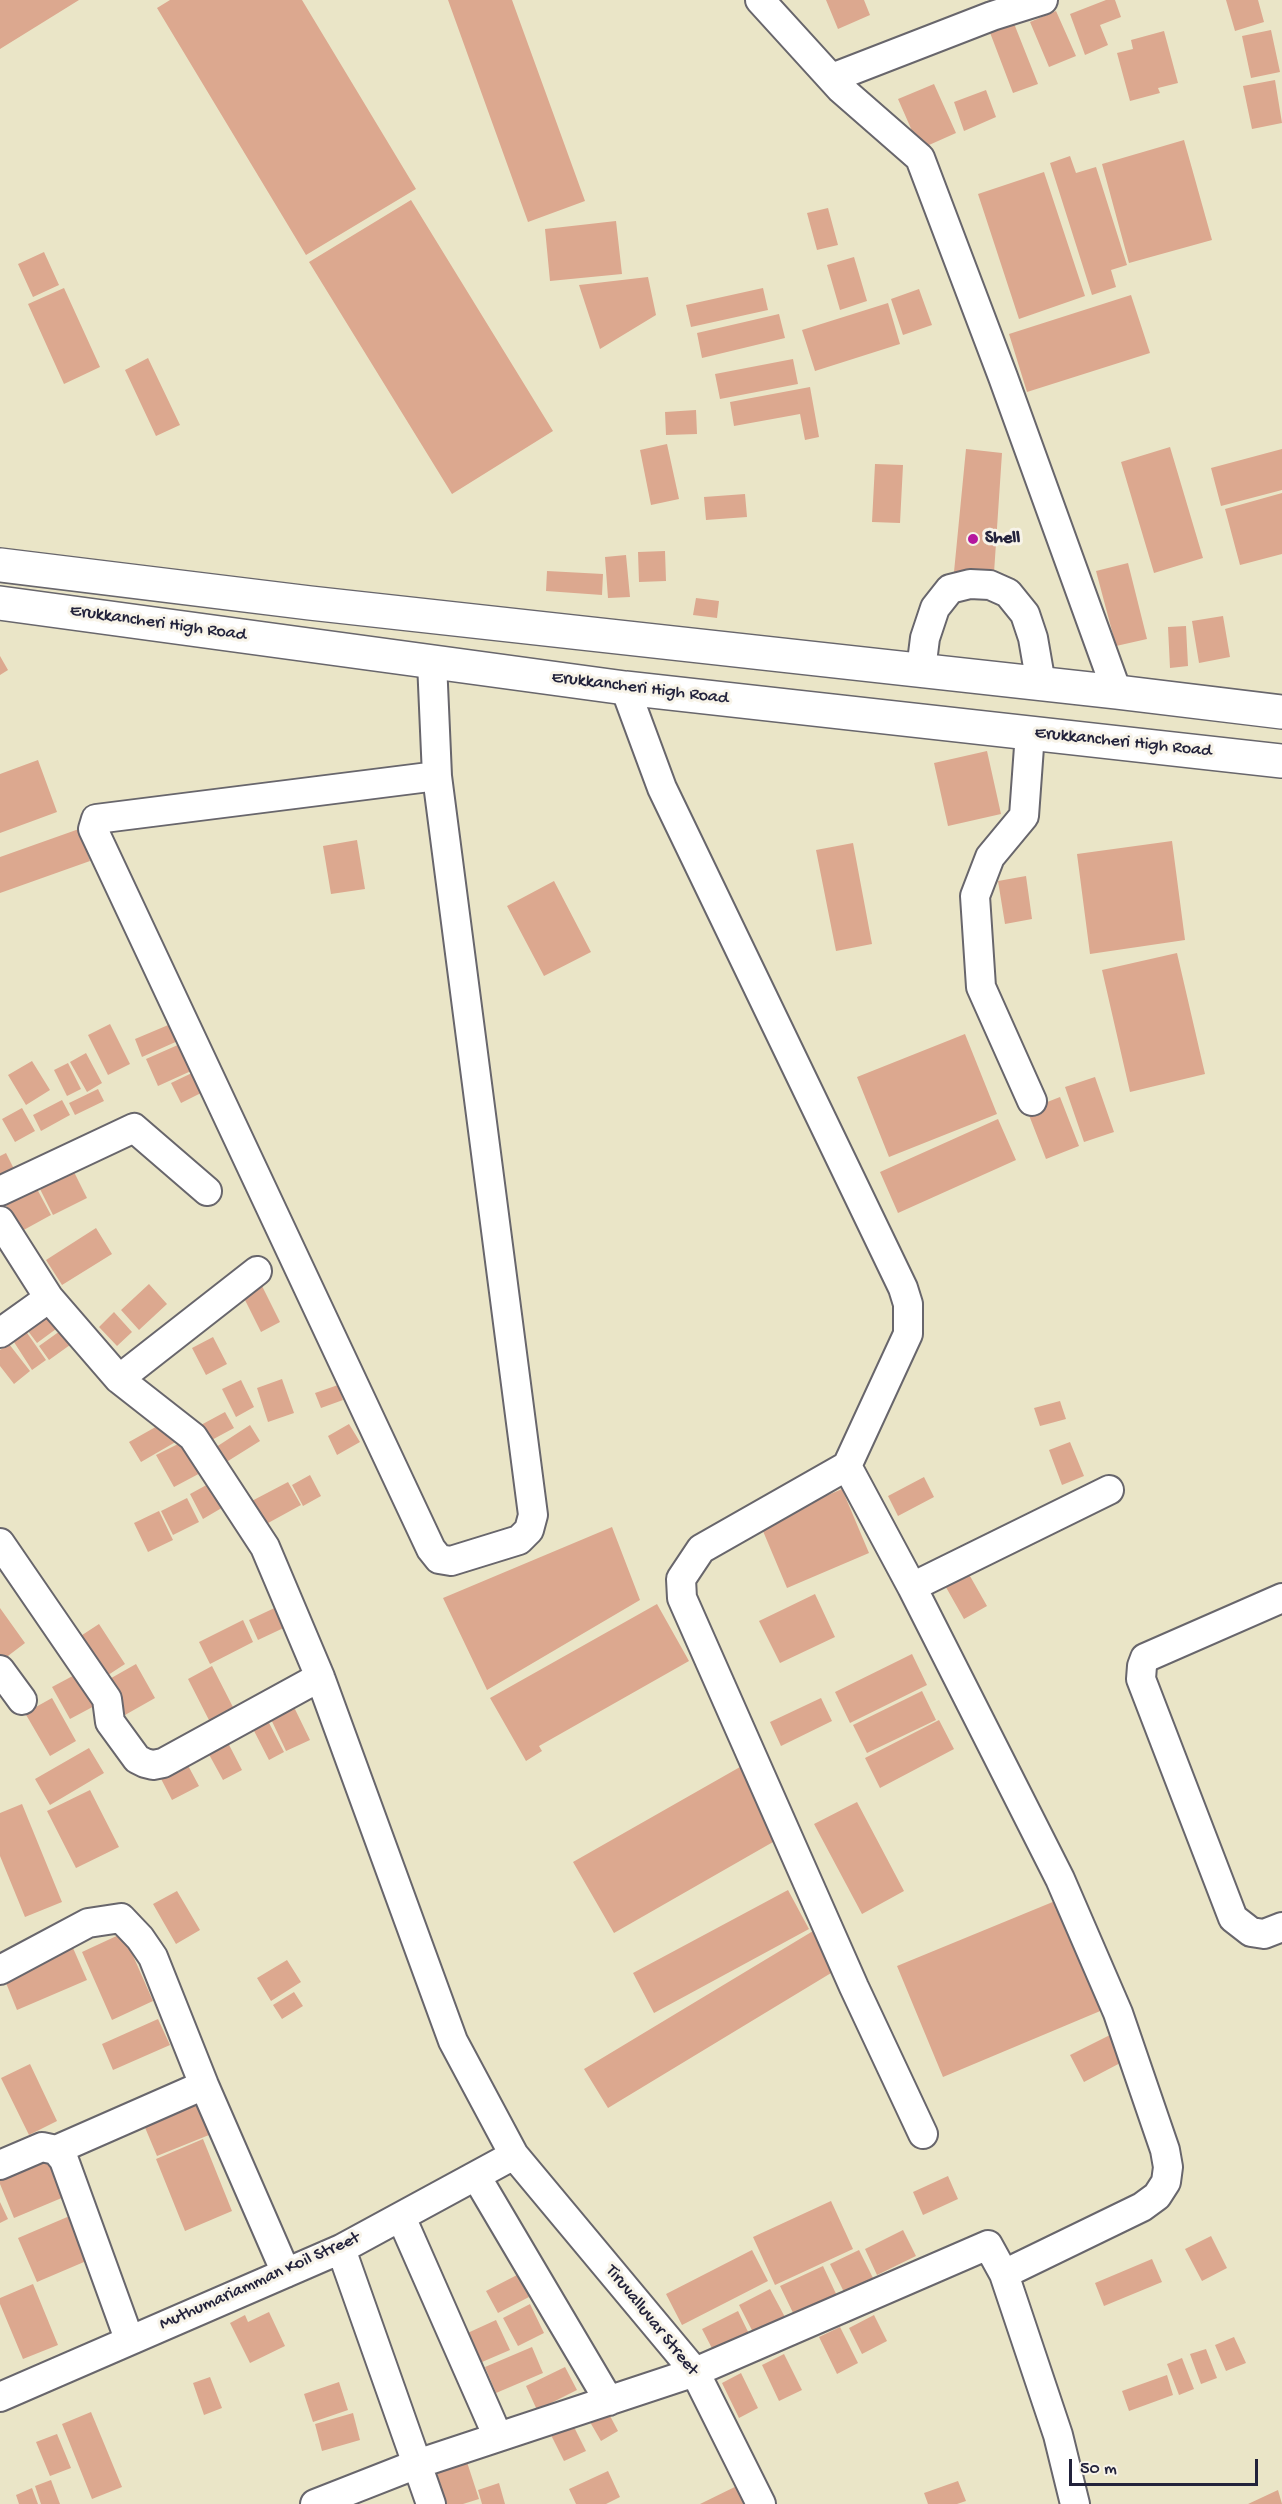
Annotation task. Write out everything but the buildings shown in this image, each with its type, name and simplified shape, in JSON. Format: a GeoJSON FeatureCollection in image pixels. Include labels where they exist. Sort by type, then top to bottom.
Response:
{"type":"FeatureCollection","features":[{"type":"Feature","properties":{"kind":"main road"},"geometry":{"type":"LineString","coordinates":[[0,565],[310,603],[1282,712]]}},
{"type":"Feature","properties":{"kind":"main road","name":"Erukkancheri High Road"},"geometry":{"type":"LineString","coordinates":[[0,603],[625,688],[1282,761]]}},
{"type":"Feature","properties":{"kind":"main road"},"geometry":{"type":"LineString","coordinates":[[302,644],[310,603]]}},
{"type":"Feature","properties":{"kind":"street"},"geometry":{"type":"LineString","coordinates":[[760,0],[832,78],[920,158],[1003,377],[1117,692]]}},
{"type":"Feature","properties":{"kind":"street"},"geometry":{"type":"LineString","coordinates":[[832,78],[992,16],[1043,0]]}},
{"type":"Feature","properties":{"kind":"street"},"geometry":{"type":"LineString","coordinates":[[921,670],[925,638],[935,608],[951,589],[970,584],[990,585],[1008,593],[1025,614],[1033,638],[1041,684]]}},
{"type":"Feature","properties":{"kind":"street"},"geometry":{"type":"LineString","coordinates":[[432,662],[437,776],[533,1515],[529,1530],[519,1540],[451,1561],[439,1558],[430,1550],[102,853],[93,829],[96,819],[437,776]]}},
{"type":"Feature","properties":{"kind":"street"},"geometry":{"type":"LineString","coordinates":[[625,688],[662,788],[903,1288],[908,1304],[908,1334],[847,1466],[701,1549],[681,1579],[682,1598],[854,1987],[923,2134]]}},
{"type":"Feature","properties":{"kind":"street"},"geometry":{"type":"LineString","coordinates":[[1030,733],[1024,816],[990,857],[975,896],[981,987],[1032,1101]]}},
{"type":"Feature","properties":{"kind":"street"},"geometry":{"type":"LineString","coordinates":[[0,1191],[134,1128],[207,1191]]}},
{"type":"Feature","properties":{"kind":"street","name":"Tiruvalluvar Street"},"geometry":{"type":"LineString","coordinates":[[0,1221],[49,1298],[119,1379],[193,1437],[265,1547],[320,1677],[453,2041],[514,2155],[695,2372],[761,2504]]}},
{"type":"Feature","properties":{"kind":"street"},"geometry":{"type":"LineString","coordinates":[[119,1379],[257,1271]]}},
{"type":"Feature","properties":{"kind":"street"},"geometry":{"type":"LineString","coordinates":[[0,1333],[49,1298]]}},
{"type":"Feature","properties":{"kind":"street"},"geometry":{"type":"LineString","coordinates":[[847,1466],[912,1587],[1060,1879],[1118,2013],[1165,2150],[1168,2167],[1166,2182],[1157,2196],[1142,2207],[1004,2274]]}},
{"type":"Feature","properties":{"kind":"street"},"geometry":{"type":"LineString","coordinates":[[912,1587],[1108,1490]]}},
{"type":"Feature","properties":{"kind":"street"},"geometry":{"type":"LineString","coordinates":[[0,1543],[107,1700],[110,1722],[137,1759],[145,1763],[153,1765],[163,1763],[320,1677]]}},
{"type":"Feature","properties":{"kind":"street"},"geometry":{"type":"LineString","coordinates":[[1282,1598],[1145,1658],[1142,1666],[1142,1679],[1233,1918],[1251,1932],[1264,1934],[1282,1927]]}},
{"type":"Feature","properties":{"kind":"street"},"geometry":{"type":"LineString","coordinates":[[0,1670],[22,1700]]}},
{"type":"Feature","properties":{"kind":"street"},"geometry":{"type":"LineString","coordinates":[[0,1970],[88,1923],[121,1918],[140,1938],[153,1957],[204,2085],[286,2273]]}},
{"type":"Feature","properties":{"kind":"street"},"geometry":{"type":"LineString","coordinates":[[0,2165],[42,2147],[56,2150],[204,2085]]}},
{"type":"Feature","properties":{"kind":"street"},"geometry":{"type":"LineString","coordinates":[[56,2150],[64,2160],[129,2339]]}},
{"type":"Feature","properties":{"kind":"street","name":"Muthumariamman Koil Street"},"geometry":{"type":"LineString","coordinates":[[0,2397],[129,2339],[341,2249],[514,2155]]}},
{"type":"Feature","properties":{"kind":"street"},"geometry":{"type":"LineString","coordinates":[[476,2176],[609,2401]]}},
{"type":"Feature","properties":{"kind":"street"},"geometry":{"type":"LineString","coordinates":[[401,2217],[498,2437]]}},
{"type":"Feature","properties":{"kind":"street"},"geometry":{"type":"LineString","coordinates":[[315,2504],[417,2464],[695,2372],[988,2245],[1004,2274],[1058,2435],[1075,2504]]}},
{"type":"Feature","properties":{"kind":"street"},"geometry":{"type":"LineString","coordinates":[[341,2249],[430,2504]]}},
{"type":"Feature","properties":{"kind":"place","name":"Shell"},"geometry":{"type":"Point","coordinates":[973,539]}}]}
